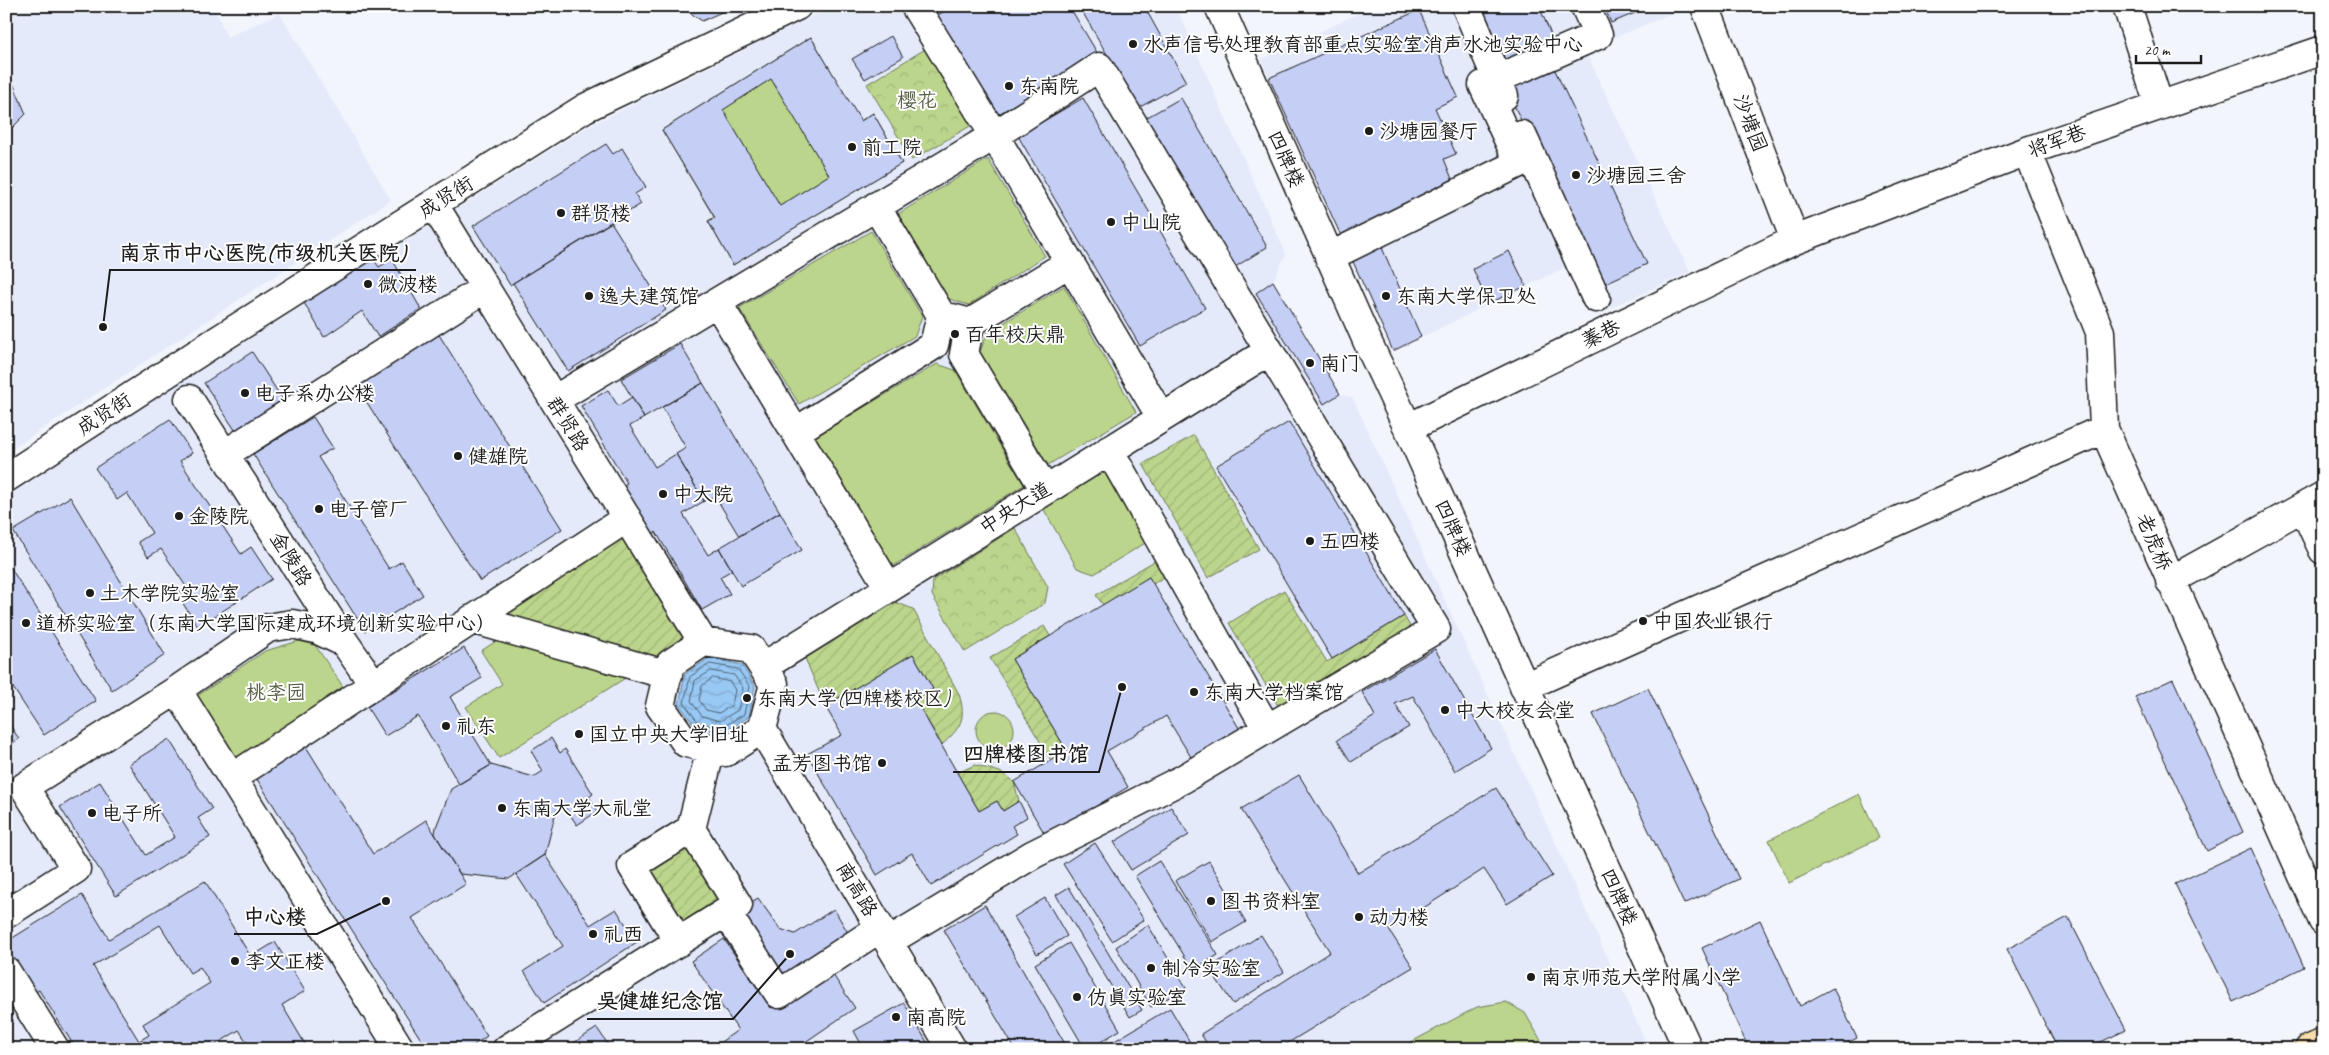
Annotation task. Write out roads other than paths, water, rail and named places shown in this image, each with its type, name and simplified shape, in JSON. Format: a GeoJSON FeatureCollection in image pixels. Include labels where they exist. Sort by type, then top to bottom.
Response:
{"type":"FeatureCollection","features":[{"type":"Feature","properties":{"kind":"main road"},"geometry":{"type":"LineString","coordinates":[[2309,1049],[2323,1043]]}},
{"type":"Feature","properties":{"kind":"street","name":"成贤街"},"geometry":{"type":"LineString","coordinates":[[6,478],[215,342],[585,108],[797,6]]}},
{"type":"Feature","properties":{"kind":"street"},"geometry":{"type":"LineString","coordinates":[[915,6],[994,135],[1161,417]]}},
{"type":"Feature","properties":{"kind":"street","name":"四牌楼"},"geometry":{"type":"LineString","coordinates":[[1219,6],[1329,257],[1688,1049]]}},
{"type":"Feature","properties":{"kind":"street"},"geometry":{"type":"LineString","coordinates":[[1466,6],[1496,79],[1596,298]]}},
{"type":"Feature","properties":{"kind":"street"},"geometry":{"type":"LineString","coordinates":[[1329,257],[1518,163],[1483,85],[1598,35],[1586,6]]}},
{"type":"Feature","properties":{"kind":"street","name":"沙塘园"},"geometry":{"type":"LineString","coordinates":[[1705,6],[1795,240]]}},
{"type":"Feature","properties":{"kind":"street"},"geometry":{"type":"LineString","coordinates":[[2127,6],[2159,105]]}},
{"type":"Feature","properties":{"kind":"street","name":"将军巷"},"geometry":{"type":"LineString","coordinates":[[1795,240],[2027,151],[2323,50]]}},
{"type":"Feature","properties":{"kind":"street"},"geometry":{"type":"LineString","coordinates":[[554,400],[994,135],[1098,68],[1436,629],[1183,779],[1032,854],[779,994],[726,912]]}},
{"type":"Feature","properties":{"kind":"street","name":"老虎桥"},"geometry":{"type":"LineString","coordinates":[[2027,151],[2100,332],[2104,428],[2170,581],[2323,921]]}},
{"type":"Feature","properties":{"kind":"street","name":"群贤路"},"geometry":{"type":"LineString","coordinates":[[434,205],[703,642]]}},
{"type":"Feature","properties":{"kind":"street"},"geometry":{"type":"LineString","coordinates":[[876,206],[941,315],[970,323],[1069,263]]}},
{"type":"Feature","properties":{"kind":"street","name":"蓁巷"},"geometry":{"type":"LineString","coordinates":[[1408,428],[1795,240]]}},
{"type":"Feature","properties":{"kind":"street"},"geometry":{"type":"LineString","coordinates":[[225,454],[485,288]]}},
{"type":"Feature","properties":{"kind":"street"},"geometry":{"type":"LineString","coordinates":[[717,302],[889,588]]}},
{"type":"Feature","properties":{"kind":"street"},"geometry":{"type":"LineString","coordinates":[[795,432],[934,345],[941,315]]}},
{"type":"Feature","properties":{"kind":"street"},"geometry":{"type":"LineString","coordinates":[[970,323],[964,354],[1045,490]]}},
{"type":"Feature","properties":{"kind":"street"},"geometry":{"type":"LineString","coordinates":[[934,345],[964,354]]}},
{"type":"Feature","properties":{"kind":"street","name":"中央大道"},"geometry":{"type":"LineString","coordinates":[[763,667],[1269,351]]}},
{"type":"Feature","properties":{"kind":"street","name":"金陵路"},"geometry":{"type":"LineString","coordinates":[[189,399],[345,643],[374,685]]}},
{"type":"Feature","properties":{"kind":"street"},"geometry":{"type":"LineString","coordinates":[[1524,687],[2104,428]]}},
{"type":"Feature","properties":{"kind":"street"},"geometry":{"type":"LineString","coordinates":[[1108,450],[1267,729]]}},
{"type":"Feature","properties":{"kind":"street"},"geometry":{"type":"LineString","coordinates":[[2170,581],[2313,502],[2323,550]]}},
{"type":"Feature","properties":{"kind":"street"},"geometry":{"type":"LineString","coordinates":[[232,778],[627,518]]}},
{"type":"Feature","properties":{"kind":"street"},"geometry":{"type":"LineString","coordinates":[[472,619],[668,675]]}},
{"type":"Feature","properties":{"kind":"street"},"geometry":{"type":"LineString","coordinates":[[6,914],[76,869],[24,787],[177,690],[268,628],[292,624],[316,629],[345,643]]}},
{"type":"Feature","properties":{"kind":"street"},"geometry":{"type":"LineString","coordinates":[[703,642],[751,649],[774,684],[762,729],[726,752],[686,743],[660,706],[670,664],[703,642]]}},
{"type":"Feature","properties":{"kind":"street"},"geometry":{"type":"LineString","coordinates":[[177,690],[400,1049]]}},
{"type":"Feature","properties":{"kind":"street","name":"南高路"},"geometry":{"type":"LineString","coordinates":[[762,729],[952,1049]]}},
{"type":"Feature","properties":{"kind":"street"},"geometry":{"type":"LineString","coordinates":[[679,942],[632,866],[691,830],[711,749]]}},
{"type":"Feature","properties":{"kind":"street"},"geometry":{"type":"LineString","coordinates":[[507,1049],[738,905],[691,830]]}},
{"type":"Feature","properties":{"kind":"street"},"geometry":{"type":"LineString","coordinates":[[6,971],[55,1049]]}},
{"type":"Feature","properties":{"kind":"water"},"geometry":{"type":"Polygon","coordinates":[[[709,658],[742,665],[755,686],[749,717],[722,733],[695,726],[679,704],[685,674],[709,658]]]}},
{"type":"Feature","properties":{"kind":"place","name":"水声信号处理教育部重点实验室消声水池实验中心"},"geometry":{"type":"Point","coordinates":[1133,44]}},
{"type":"Feature","properties":{"kind":"place","name":"东南院"},"geometry":{"type":"Point","coordinates":[1009,86]}},
{"type":"Feature","properties":{"kind":"place","name":"沙塘园餐厅"},"geometry":{"type":"Point","coordinates":[1369,131]}},
{"type":"Feature","properties":{"kind":"place","name":"前工院"},"geometry":{"type":"Point","coordinates":[852,147]}},
{"type":"Feature","properties":{"kind":"place","name":"沙塘园三舍"},"geometry":{"type":"Point","coordinates":[1576,175]}},
{"type":"Feature","properties":{"kind":"place","name":"群贤楼"},"geometry":{"type":"Point","coordinates":[561,213]}},
{"type":"Feature","properties":{"kind":"place","name":"中山院"},"geometry":{"type":"Point","coordinates":[1111,222]}},
{"type":"Feature","properties":{"kind":"place","name":"微波楼"},"geometry":{"type":"Point","coordinates":[368,284]}},
{"type":"Feature","properties":{"kind":"place","name":"逸夫建筑馆"},"geometry":{"type":"Point","coordinates":[589,296]}},
{"type":"Feature","properties":{"kind":"place","name":"东南大学保卫处"},"geometry":{"type":"Point","coordinates":[1386,296]}},
{"type":"Feature","properties":{"kind":"place","name":"南京市中心医院(市级机关医院)"},"geometry":{"type":"Point","coordinates":[103,327]}},
{"type":"Feature","properties":{"kind":"place","name":"百年校庆鼎"},"geometry":{"type":"Point","coordinates":[955,334]}},
{"type":"Feature","properties":{"kind":"place","name":"南门"},"geometry":{"type":"Point","coordinates":[1310,363]}},
{"type":"Feature","properties":{"kind":"place","name":"电子系办公楼"},"geometry":{"type":"Point","coordinates":[245,393]}},
{"type":"Feature","properties":{"kind":"place","name":"健雄院"},"geometry":{"type":"Point","coordinates":[458,456]}},
{"type":"Feature","properties":{"kind":"place","name":"中大院"},"geometry":{"type":"Point","coordinates":[663,494]}},
{"type":"Feature","properties":{"kind":"place","name":"电子管厂"},"geometry":{"type":"Point","coordinates":[319,509]}},
{"type":"Feature","properties":{"kind":"place","name":"金陵院"},"geometry":{"type":"Point","coordinates":[179,516]}},
{"type":"Feature","properties":{"kind":"place","name":"五四楼"},"geometry":{"type":"Point","coordinates":[1310,541]}},
{"type":"Feature","properties":{"kind":"place","name":"土木学院实验室"},"geometry":{"type":"Point","coordinates":[90,593]}},
{"type":"Feature","properties":{"kind":"place","name":"中国农业银行"},"geometry":{"type":"Point","coordinates":[1643,621]}},
{"type":"Feature","properties":{"kind":"place","name":"道桥实验室（东南大学国际建成环境创新实验中心）"},"geometry":{"type":"Point","coordinates":[26,623]}},
{"type":"Feature","properties":{"kind":"place","name":"四牌楼图书馆"},"geometry":{"type":"Point","coordinates":[1122,687]}},
{"type":"Feature","properties":{"kind":"place","name":"东南大学档案馆"},"geometry":{"type":"Point","coordinates":[1194,692]}},
{"type":"Feature","properties":{"kind":"place","name":"东南大学(四牌楼校区)"},"geometry":{"type":"Point","coordinates":[747,698]}},
{"type":"Feature","properties":{"kind":"place","name":"中大校友会堂"},"geometry":{"type":"Point","coordinates":[1445,710]}},
{"type":"Feature","properties":{"kind":"place","name":"礼东"},"geometry":{"type":"Point","coordinates":[446,726]}},
{"type":"Feature","properties":{"kind":"place","name":"国立中央大学旧址"},"geometry":{"type":"Point","coordinates":[579,734]}},
{"type":"Feature","properties":{"kind":"place","name":"孟芳图书馆"},"geometry":{"type":"Point","coordinates":[882,763]}},
{"type":"Feature","properties":{"kind":"place","name":"东南大学大礼堂"},"geometry":{"type":"Point","coordinates":[502,808]}},
{"type":"Feature","properties":{"kind":"place","name":"电子所"},"geometry":{"type":"Point","coordinates":[92,813]}},
{"type":"Feature","properties":{"kind":"place","name":"中心楼"},"geometry":{"type":"Point","coordinates":[386,901]}},
{"type":"Feature","properties":{"kind":"place","name":"图书资料室"},"geometry":{"type":"Point","coordinates":[1211,901]}},
{"type":"Feature","properties":{"kind":"place","name":"动力楼"},"geometry":{"type":"Point","coordinates":[1359,917]}},
{"type":"Feature","properties":{"kind":"place","name":"礼西"},"geometry":{"type":"Point","coordinates":[593,934]}},
{"type":"Feature","properties":{"kind":"place","name":"吴健雄纪念馆"},"geometry":{"type":"Point","coordinates":[790,954]}},
{"type":"Feature","properties":{"kind":"place","name":"李文正楼"},"geometry":{"type":"Point","coordinates":[235,961]}},
{"type":"Feature","properties":{"kind":"place","name":"制冷实验室"},"geometry":{"type":"Point","coordinates":[1151,968]}},
{"type":"Feature","properties":{"kind":"place","name":"南京师范大学附属小学"},"geometry":{"type":"Point","coordinates":[1531,977]}},
{"type":"Feature","properties":{"kind":"place","name":"仿真实验室"},"geometry":{"type":"Point","coordinates":[1077,997]}},
{"type":"Feature","properties":{"kind":"place","name":"南高院"},"geometry":{"type":"Point","coordinates":[896,1017]}},
{"type":"Feature","properties":{"kind":"park label","name":"樱花"},"geometry":{"type":"Point","coordinates":[917,100]}},
{"type":"Feature","properties":{"kind":"park label","name":"桃李园"},"geometry":{"type":"Point","coordinates":[276,692]}}]}
